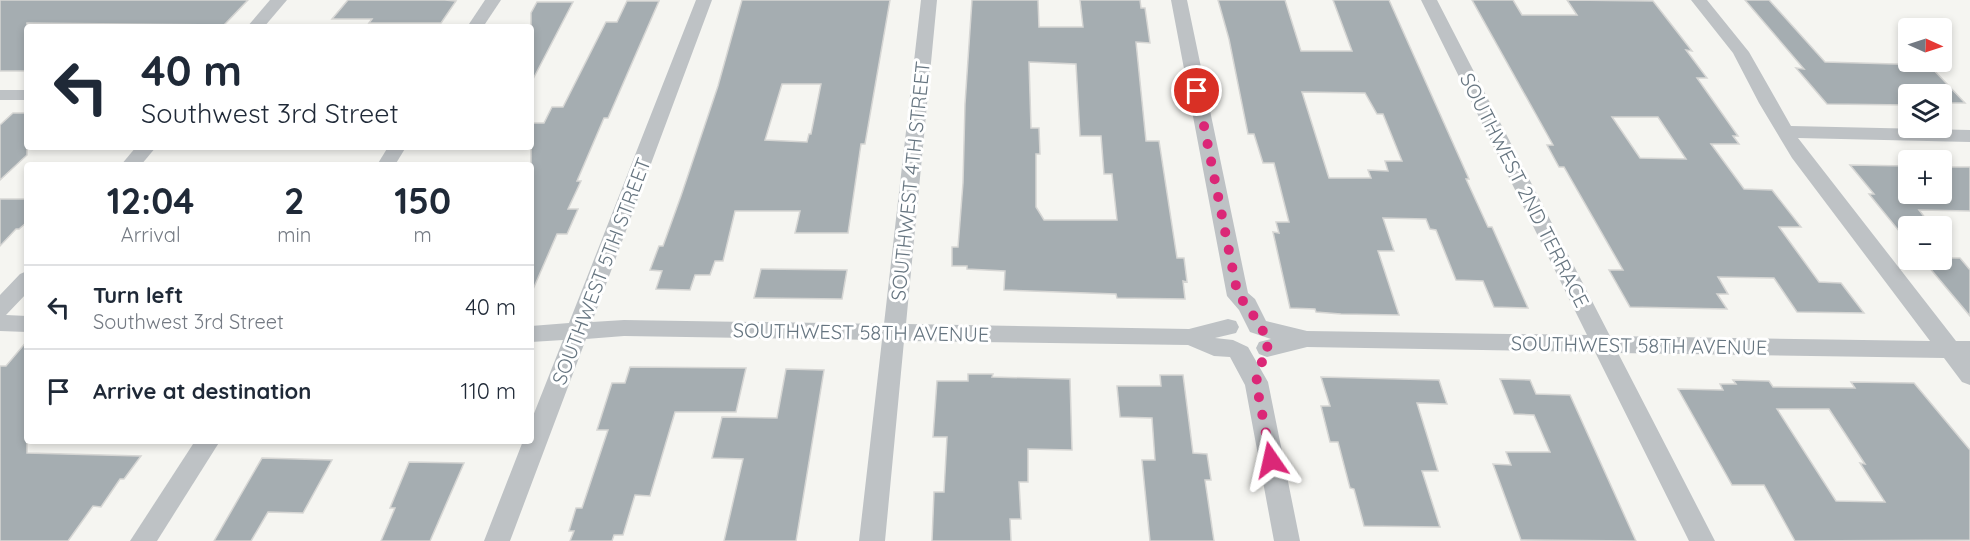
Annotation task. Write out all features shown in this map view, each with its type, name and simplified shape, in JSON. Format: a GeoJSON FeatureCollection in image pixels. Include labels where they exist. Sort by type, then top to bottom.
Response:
{"type":"FeatureCollection","features":[{"type":"Feature","properties":{"kind":"street"},"geometry":{"type":"LineString","coordinates":[[258,24],[279,0]]}},
{"type":"Feature","properties":{"kind":"street"},"geometry":{"type":"LineString","coordinates":[[477,24],[493,0]]}},
{"type":"Feature","properties":{"kind":"street","name":"SOUTHWEST 5TH STREET"},"geometry":{"type":"LineString","coordinates":[[534,444],[704,0]]}},
{"type":"Feature","properties":{"kind":"street","name":"SOUTHWEST 4TH STREET"},"geometry":{"type":"LineString","coordinates":[[872,541],[930,0]]}},
{"type":"Feature","properties":{"kind":"street"},"geometry":{"type":"LineString","coordinates":[[1179,0],[1238,296],[1233,306],[1248,339],[1248,372],[1256,382],[1287,541]]}},
{"type":"Feature","properties":{"kind":"street","name":"SOUTHWEST 2ND TERRACE"},"geometry":{"type":"LineString","coordinates":[[1429,0],[1702,541]]}},
{"type":"Feature","properties":{"kind":"street"},"geometry":{"type":"LineString","coordinates":[[1699,0],[1741,52],[1785,132],[1820,181],[1960,350],[1970,376]]}},
{"type":"Feature","properties":{"kind":"street"},"geometry":{"type":"LineString","coordinates":[[0,95],[24,95]]}},
{"type":"Feature","properties":{"kind":"street"},"geometry":{"type":"LineString","coordinates":[[1785,132],[1970,136]]}},
{"type":"Feature","properties":{"kind":"street"},"geometry":{"type":"LineString","coordinates":[[133,162],[144,150]]}},
{"type":"Feature","properties":{"kind":"street"},"geometry":{"type":"LineString","coordinates":[[0,309],[24,282]]}},
{"type":"Feature","properties":{"kind":"street"},"geometry":{"type":"LineString","coordinates":[[0,323],[24,324]]}},
{"type":"Feature","properties":{"kind":"street","name":"SOUTHWEST 58TH AVENUE"},"geometry":{"type":"LineString","coordinates":[[534,334],[624,328],[1190,337],[1214,347],[1248,339],[1307,339],[1960,350]]}},
{"type":"Feature","properties":{"kind":"street"},"geometry":{"type":"LineString","coordinates":[[144,541],[206,444]]}},
{"type":"Feature","properties":{"kind":"street","name":"SOUTHWEST 5TH STREET"},"geometry":{"type":"LineString","coordinates":[[497,541],[534,444]]}},
{"type":"Feature","properties":{"kind":"building"},"geometry":{"type":"Polygon","coordinates":[[[0,0],[248,0],[225,24],[27,23],[24,24],[24,71],[0,71],[0,0]]]}},
{"type":"Feature","properties":{"kind":"building"},"geometry":{"type":"Polygon","coordinates":[[[348,0],[456,1],[441,23],[369,23],[372,19],[332,19],[348,0]]]}},
{"type":"Feature","properties":{"kind":"building"},"geometry":{"type":"Polygon","coordinates":[[[742,0],[890,0],[865,144],[861,144],[848,233],[795,233],[800,211],[735,211],[723,261],[715,261],[710,275],[695,275],[690,290],[656,289],[662,271],[650,270],[659,246],[663,246],[718,86],[742,0]],[[782,84],[765,140],[807,142],[811,134],[821,84],[782,84]]]}},
{"type":"Feature","properties":{"kind":"building"},"geometry":{"type":"Polygon","coordinates":[[[972,0],[1038,0],[1039,27],[1083,27],[1080,0],[1140,0],[1141,8],[1145,8],[1150,43],[1136,42],[1146,141],[1159,141],[1177,258],[1184,258],[1187,282],[1183,281],[1185,299],[1117,298],[1116,294],[1004,290],[1005,271],[952,266],[952,247],[958,247],[963,183],[965,104],[972,0]],[[1029,62],[1031,128],[1039,128],[1040,154],[1036,154],[1036,207],[1044,220],[1117,220],[1112,174],[1104,174],[1101,136],[1080,136],[1076,64],[1029,62]]]}},
{"type":"Feature","properties":{"kind":"building"},"geometry":{"type":"Polygon","coordinates":[[[1218,0],[1285,0],[1301,51],[1352,51],[1333,0],[1389,0],[1469,179],[1466,179],[1488,227],[1492,227],[1528,308],[1494,307],[1483,281],[1456,280],[1436,230],[1430,229],[1426,219],[1383,218],[1394,251],[1378,251],[1399,315],[1341,314],[1316,312],[1315,309],[1290,308],[1273,232],[1279,233],[1276,222],[1289,222],[1274,163],[1263,163],[1254,134],[1248,134],[1229,39],[1218,0]],[[1302,92],[1329,178],[1371,178],[1368,170],[1388,171],[1385,161],[1402,161],[1383,114],[1377,114],[1365,93],[1302,92]]]}},
{"type":"Feature","properties":{"kind":"building"},"geometry":{"type":"Polygon","coordinates":[[[1472,0],[1513,0],[1522,15],[1577,15],[1567,0],[1653,1],[1692,51],[1686,50],[1707,78],[1697,78],[1738,136],[1733,136],[1739,144],[1711,144],[1744,189],[1772,190],[1801,227],[1779,227],[1819,282],[1841,283],[1864,313],[1797,312],[1774,278],[1718,277],[1728,294],[1717,294],[1727,309],[1630,307],[1609,270],[1623,270],[1564,167],[1559,167],[1547,145],[1553,145],[1472,0]],[[1612,117],[1640,158],[1686,159],[1658,117],[1612,117]]]}},
{"type":"Feature","properties":{"kind":"building"},"geometry":{"type":"Polygon","coordinates":[[[1745,0],[1769,0],[1825,62],[1898,64],[1898,72],[1936,72],[1947,84],[1898,84],[1898,105],[1827,104],[1796,68],[1804,69],[1745,0]]]}},
{"type":"Feature","properties":{"kind":"building"},"geometry":{"type":"Polygon","coordinates":[[[627,1],[659,1],[608,118],[604,118],[577,181],[581,181],[568,209],[578,209],[567,234],[557,234],[534,287],[534,162],[531,162],[531,150],[534,150],[534,123],[544,123],[552,107],[563,107],[606,22],[617,22],[627,1]]]}},
{"type":"Feature","properties":{"kind":"building"},"geometry":{"type":"Polygon","coordinates":[[[537,2],[573,2],[534,77],[534,24],[531,24],[531,13],[537,2]]]}},
{"type":"Feature","properties":{"kind":"building"},"geometry":{"type":"Polygon","coordinates":[[[1952,89],[1965,103],[1952,103],[1952,89]]]}},
{"type":"Feature","properties":{"kind":"building"},"geometry":{"type":"Polygon","coordinates":[[[13,113],[24,113],[24,150],[27,150],[27,155],[0,180],[0,125],[13,113]]]}},
{"type":"Feature","properties":{"kind":"building"},"geometry":{"type":"Polygon","coordinates":[[[1850,165],[1898,166],[1898,204],[1952,204],[1952,167],[1970,167],[1970,211],[1919,210],[1924,216],[1898,216],[1898,230],[1869,194],[1874,194],[1850,165]]]}},
{"type":"Feature","properties":{"kind":"building"},"geometry":{"type":"Polygon","coordinates":[[[0,199],[24,199],[24,225],[16,229],[0,246],[0,199]]]}},
{"type":"Feature","properties":{"kind":"building"},"geometry":{"type":"Polygon","coordinates":[[[1952,258],[1960,258],[1970,270],[1970,316],[1931,270],[1952,270],[1952,258]]]}},
{"type":"Feature","properties":{"kind":"building"},"geometry":{"type":"Polygon","coordinates":[[[761,269],[847,270],[842,299],[754,298],[761,269]]]}},
{"type":"Feature","properties":{"kind":"building"},"geometry":{"type":"Polygon","coordinates":[[[24,345],[24,444],[27,444],[27,453],[141,456],[124,479],[120,479],[101,507],[93,506],[68,541],[0,541],[0,366],[6,366],[24,345]]]}},
{"type":"Feature","properties":{"kind":"building"},"geometry":{"type":"Polygon","coordinates":[[[630,367],[746,368],[736,412],[675,412],[650,496],[635,495],[623,535],[614,535],[612,541],[570,541],[574,531],[569,531],[576,508],[582,508],[608,430],[597,430],[612,383],[625,383],[630,367]]]}},
{"type":"Feature","properties":{"kind":"building"},"geometry":{"type":"Polygon","coordinates":[[[786,369],[824,370],[796,541],[724,541],[743,459],[712,458],[722,417],[777,418],[786,369]]]}},
{"type":"Feature","properties":{"kind":"building"},"geometry":{"type":"Polygon","coordinates":[[[968,374],[993,374],[992,377],[1070,379],[1072,450],[1028,449],[1028,482],[1019,482],[1021,519],[1010,519],[1011,541],[932,541],[934,492],[944,492],[947,437],[933,437],[937,381],[968,381],[968,374]]]}},
{"type":"Feature","properties":{"kind":"building"},"geometry":{"type":"Polygon","coordinates":[[[1160,375],[1183,375],[1193,453],[1207,454],[1211,480],[1205,480],[1214,541],[1150,541],[1142,460],[1155,460],[1152,418],[1120,417],[1117,386],[1161,386],[1160,375]]]}},
{"type":"Feature","properties":{"kind":"building"},"geometry":{"type":"Polygon","coordinates":[[[1321,377],[1439,380],[1447,404],[1417,403],[1438,471],[1422,471],[1440,527],[1364,526],[1354,489],[1350,488],[1338,442],[1330,442],[1321,406],[1330,406],[1321,377]]]}},
{"type":"Feature","properties":{"kind":"building"},"geometry":{"type":"Polygon","coordinates":[[[1500,379],[1530,380],[1536,394],[1570,395],[1636,541],[1521,540],[1493,464],[1511,465],[1506,452],[1550,452],[1534,415],[1514,414],[1500,379]]]}},
{"type":"Feature","properties":{"kind":"building"},"geometry":{"type":"Polygon","coordinates":[[[1733,380],[1769,381],[1773,387],[1855,388],[1851,382],[1914,383],[1970,450],[1970,540],[1795,541],[1764,485],[1732,485],[1678,389],[1723,390],[1720,384],[1736,384],[1733,380]],[[1777,409],[1836,501],[1885,502],[1860,463],[1865,464],[1829,409],[1777,409]]]}},
{"type":"Feature","properties":{"kind":"building"},"geometry":{"type":"Polygon","coordinates":[[[262,458],[332,460],[303,513],[268,512],[251,541],[214,541],[262,458]]]}},
{"type":"Feature","properties":{"kind":"building"},"geometry":{"type":"Polygon","coordinates":[[[409,462],[464,463],[430,541],[381,541],[395,508],[390,508],[409,462]]]}},
{"type":"Feature","properties":{"kind":"route"},"geometry":{"type":"LineString","coordinates":[[1197,91],[1238,296],[1247,305],[1258,326],[1268,336],[1268,346],[1262,352],[1260,376],[1256,382],[1271,460]]}}]}
